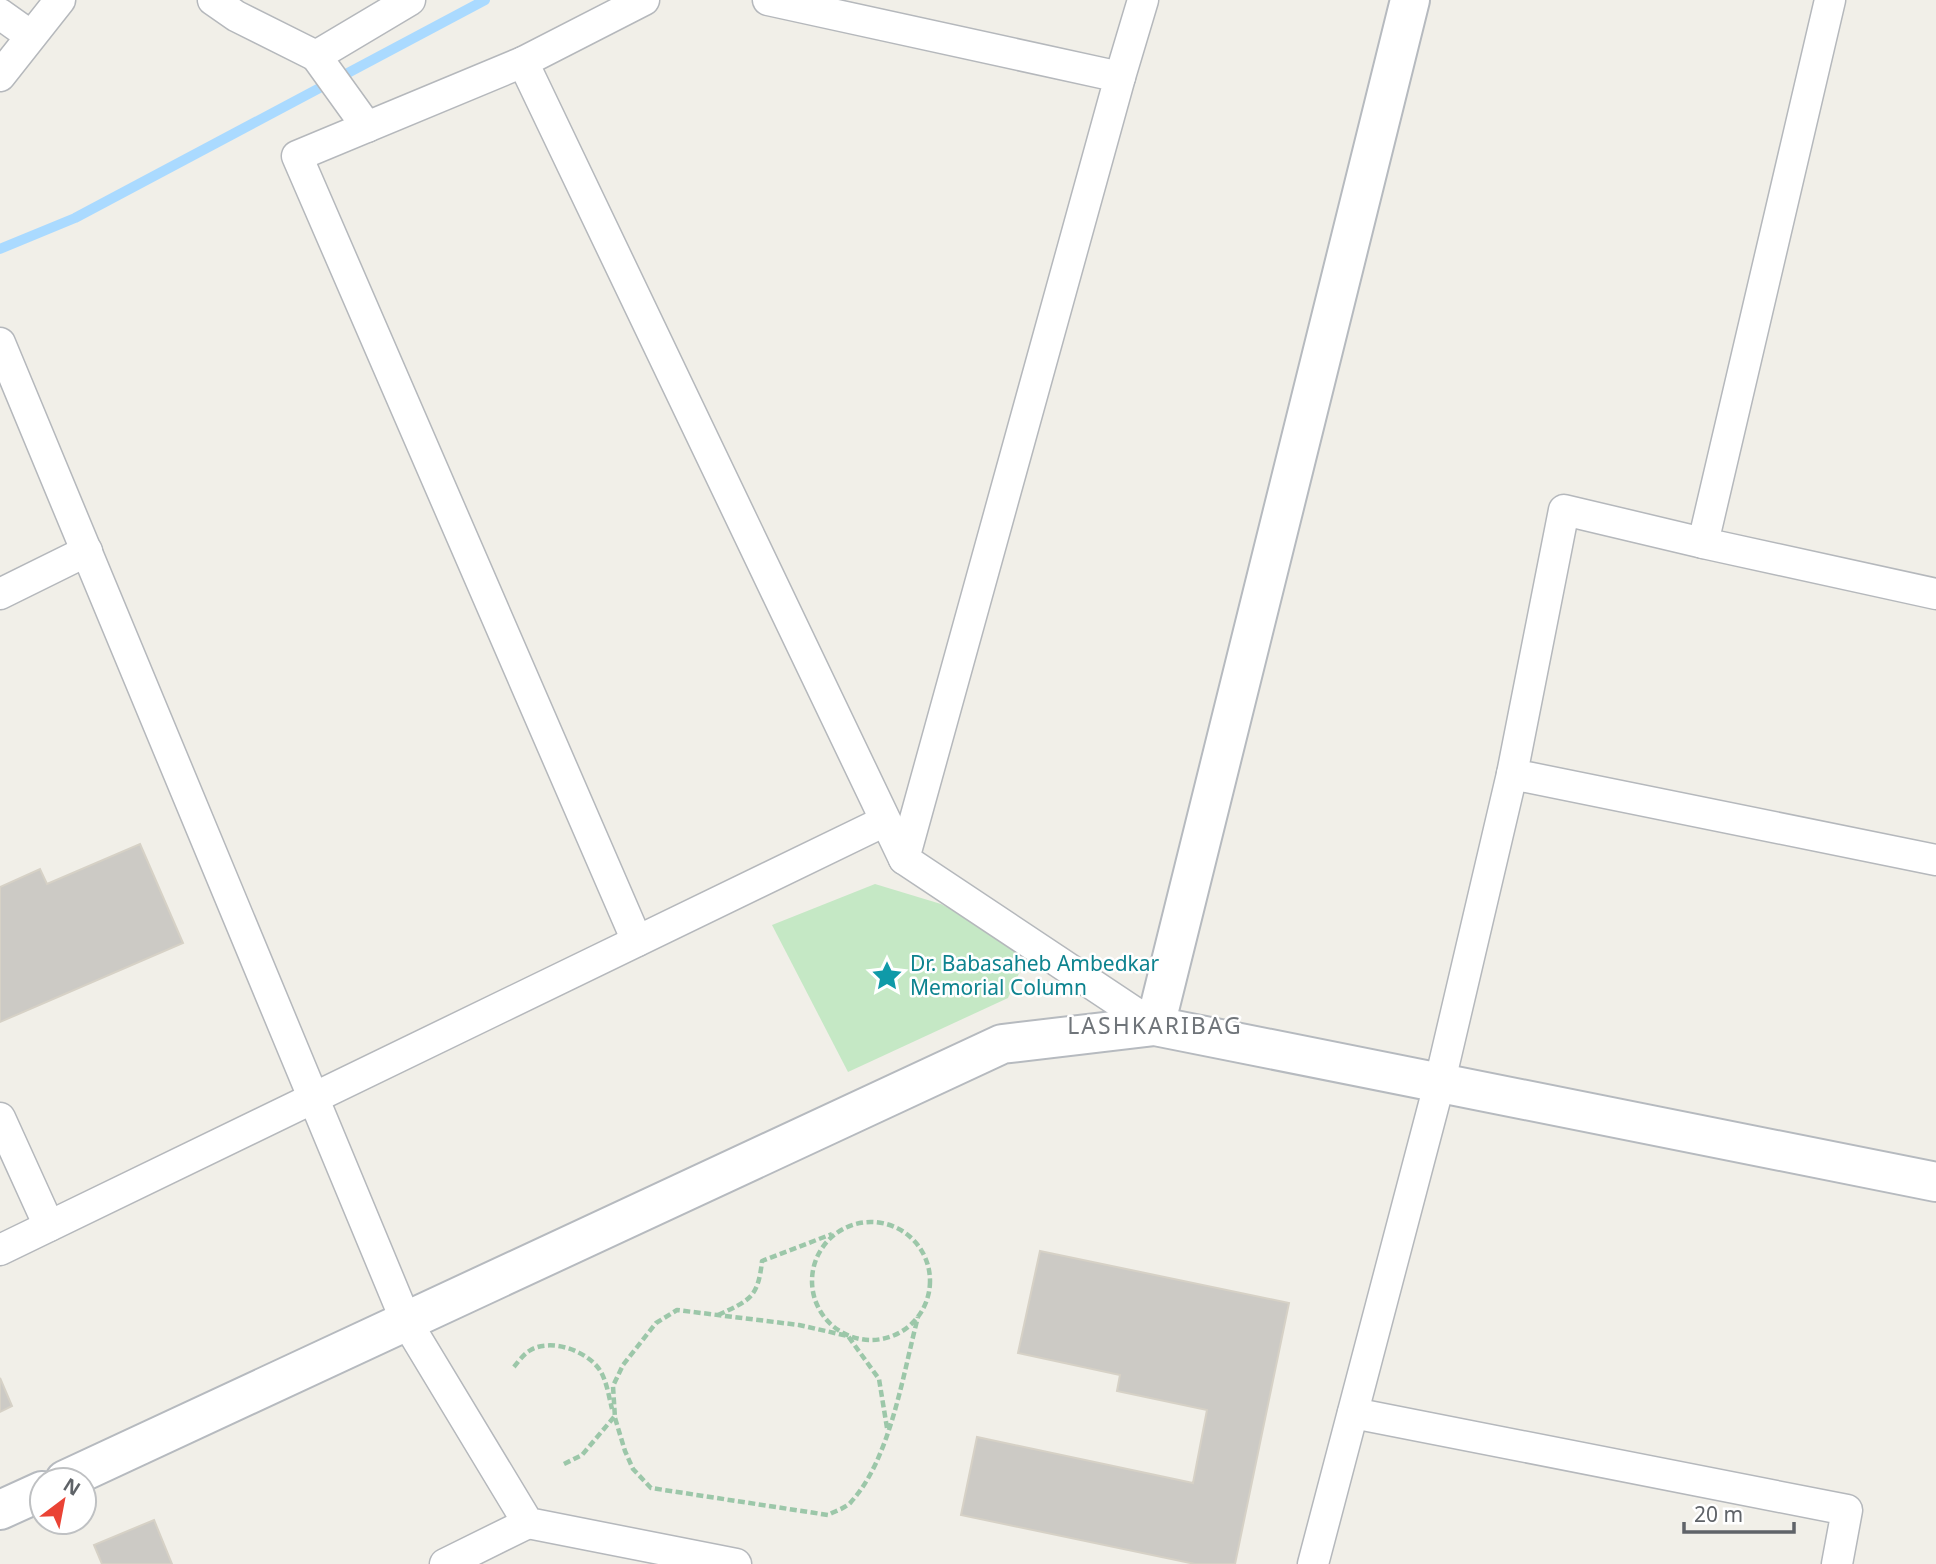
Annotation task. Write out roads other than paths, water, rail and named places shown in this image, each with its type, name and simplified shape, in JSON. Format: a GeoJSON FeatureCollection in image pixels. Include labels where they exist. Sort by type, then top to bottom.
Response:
{"type":"FeatureCollection","features":[{"type":"Feature","properties":{"kind":"street"},"geometry":{"type":"LineString","coordinates":[[0,76],[60,0]]}},
{"type":"Feature","properties":{"kind":"street"},"geometry":{"type":"LineString","coordinates":[[213,0],[236,16],[316,56],[367,127]]}},
{"type":"Feature","properties":{"kind":"street"},"geometry":{"type":"LineString","coordinates":[[316,56],[410,0]]}},
{"type":"Feature","properties":{"kind":"street"},"geometry":{"type":"LineString","coordinates":[[637,941],[297,156],[523,62],[645,0]]}},
{"type":"Feature","properties":{"kind":"street"},"geometry":{"type":"LineString","coordinates":[[768,0],[1119,77]]}},
{"type":"Feature","properties":{"kind":"street"},"geometry":{"type":"LineString","coordinates":[[904,859],[1119,77],[1143,0]]}},
{"type":"Feature","properties":{"kind":"street"},"geometry":{"type":"LineString","coordinates":[[1155,1026],[1410,0]]}},
{"type":"Feature","properties":{"kind":"street"},"geometry":{"type":"LineString","coordinates":[[1703,543],[1830,0]]}},
{"type":"Feature","properties":{"kind":"street"},"geometry":{"type":"LineString","coordinates":[[0,14],[31,36]]}},
{"type":"Feature","properties":{"kind":"street"},"geometry":{"type":"LineString","coordinates":[[523,62],[904,859],[1155,1026]]}},
{"type":"Feature","properties":{"kind":"street"},"geometry":{"type":"LineString","coordinates":[[0,344],[407,1321],[528,1523]]}},
{"type":"Feature","properties":{"kind":"street"},"geometry":{"type":"LineString","coordinates":[[1313,1564],[1440,1081],[1512,774],[1564,510],[1936,594]]}},
{"type":"Feature","properties":{"kind":"street"},"geometry":{"type":"LineString","coordinates":[[0,594],[87,551]]}},
{"type":"Feature","properties":{"kind":"street"},"geometry":{"type":"LineString","coordinates":[[1512,774],[1936,860]]}},
{"type":"Feature","properties":{"kind":"street"},"geometry":{"type":"LineString","coordinates":[[0,1251],[885,821]]}},
{"type":"Feature","properties":{"kind":"street"},"geometry":{"type":"LineString","coordinates":[[95,1466],[1002,1044],[1155,1026],[1936,1182]]}},
{"type":"Feature","properties":{"kind":"street"},"geometry":{"type":"LineString","coordinates":[[0,1118],[50,1226]]}},
{"type":"Feature","properties":{"kind":"street"},"geometry":{"type":"LineString","coordinates":[[1353,1413],[1847,1510],[1837,1564]]}},
{"type":"Feature","properties":{"kind":"street"},"geometry":{"type":"LineString","coordinates":[[0,1510],[28,1497]]}},
{"type":"Feature","properties":{"kind":"street"},"geometry":{"type":"LineString","coordinates":[[445,1564],[528,1523],[736,1564]]}},
{"type":"Feature","properties":{"kind":"waterway"},"geometry":{"type":"LineString","coordinates":[[0,249],[75,218],[485,0]]}},
{"type":"Feature","properties":{"kind":"place","name":"Dr. Babasaheb Ambedkar Memorial Column"},"geometry":{"type":"Point","coordinates":[887,976]}},
{"type":"Feature","properties":{"kind":"district","name":"LASHKARIBAG"},"geometry":{"type":"Point","coordinates":[1155,1026]}}]}
